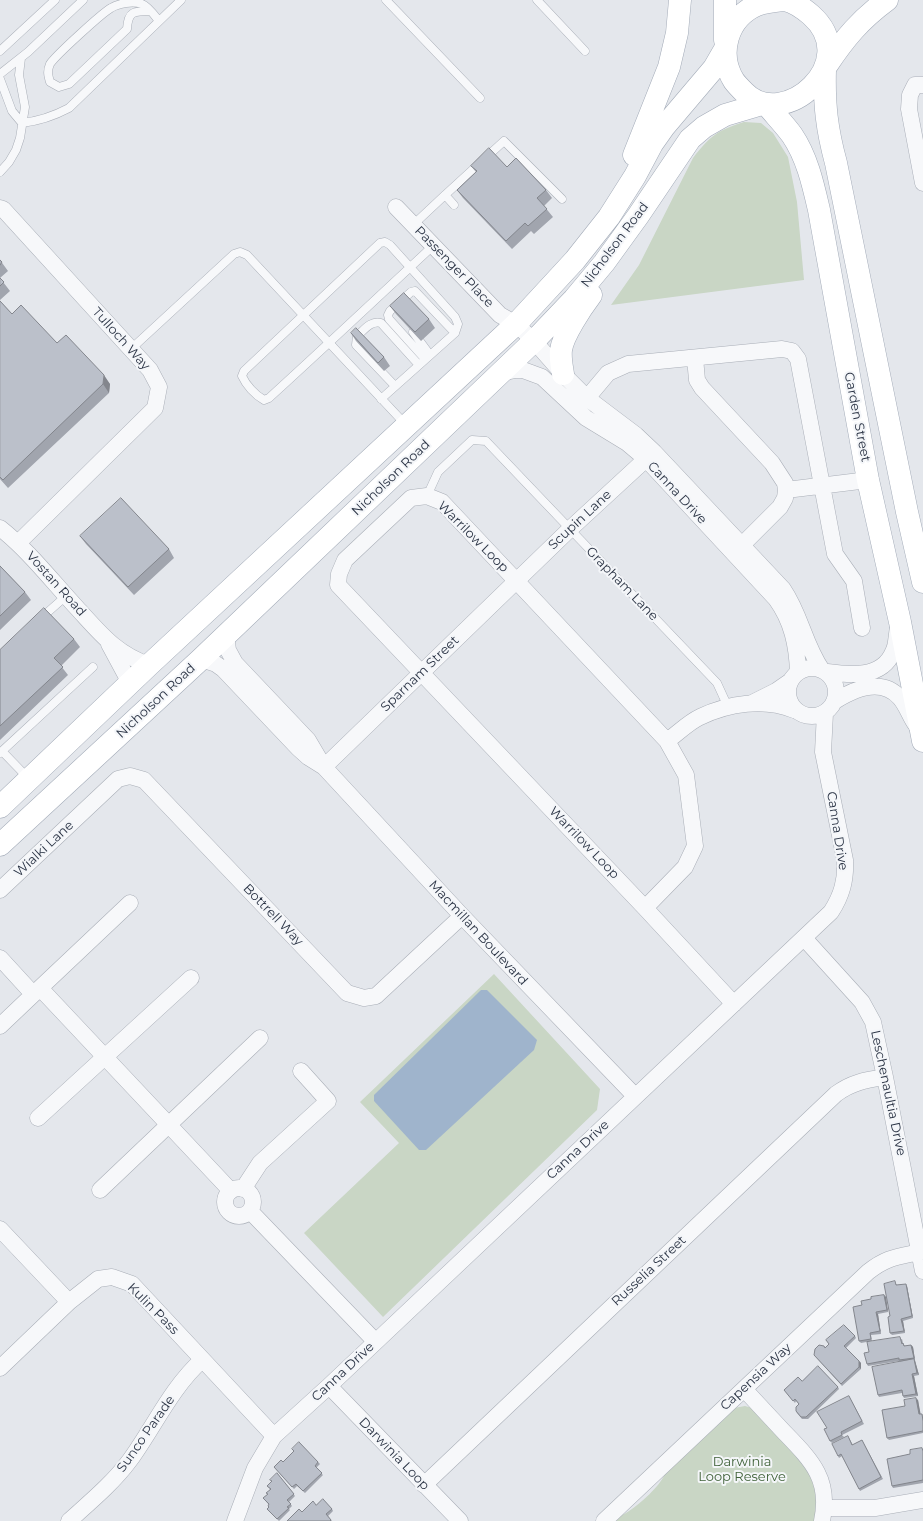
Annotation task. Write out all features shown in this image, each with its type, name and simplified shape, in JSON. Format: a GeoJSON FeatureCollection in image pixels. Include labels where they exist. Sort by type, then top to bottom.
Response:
{"type":"FeatureCollection","features":[{"type":"Feature","properties":{"kind":"main road"},"geometry":{"type":"LineString","coordinates":[[616,207],[638,144],[669,67],[677,33],[680,0]]}},
{"type":"Feature","properties":{"kind":"main road"},"geometry":{"type":"LineString","coordinates":[[725,0],[725,47],[727,66],[734,82],[746,95],[764,104],[784,103],[800,96],[814,85],[841,43],[873,10],[887,0]]}},
{"type":"Feature","properties":{"kind":"main road"},"geometry":{"type":"LineString","coordinates":[[725,47],[736,21],[746,12],[757,5],[786,0],[806,10],[815,18],[824,32],[828,49],[824,98],[826,122],[923,582]]}},
{"type":"Feature","properties":{"kind":"main road","name":"Nicholson Road"},"geometry":{"type":"LineString","coordinates":[[0,807],[149,665],[516,324],[575,260],[616,207],[660,133],[714,68],[725,47]]}},
{"type":"Feature","properties":{"kind":"main road","name":"Nicholson Road"},"geometry":{"type":"LineString","coordinates":[[0,845],[201,659],[534,342],[574,299],[608,257],[638,216],[690,139],[704,127],[725,115],[764,104]]}},
{"type":"Feature","properties":{"kind":"main road","name":"Garden Street"},"geometry":{"type":"LineString","coordinates":[[764,104],[792,135],[812,180],[819,210],[844,352],[864,450],[868,480],[900,622],[922,736]]}},
{"type":"Feature","properties":{"kind":"main road"},"geometry":{"type":"LineString","coordinates":[[563,374],[561,350],[563,343],[584,305],[630,242],[638,216]]}},
{"type":"Feature","properties":{"kind":"main road"},"geometry":{"type":"LineString","coordinates":[[864,450],[869,408],[858,342],[860,331],[863,326],[869,324]]}},
{"type":"Feature","properties":{"kind":"street"},"geometry":{"type":"LineString","coordinates":[[919,85],[910,95],[909,109],[923,183]]}},
{"type":"Feature","properties":{"kind":"street","name":"Passenger Place"},"geometry":{"type":"LineString","coordinates":[[396,207],[500,315],[516,324],[534,342]]}},
{"type":"Feature","properties":{"kind":"street","name":"Tulloch Way"},"geometry":{"type":"LineString","coordinates":[[0,208],[3,209],[150,370],[159,387],[155,408],[18,543]]}},
{"type":"Feature","properties":{"kind":"street","name":"Canna Drive"},"geometry":{"type":"LineString","coordinates":[[534,342],[587,398],[654,452],[783,589],[792,602],[813,657],[824,671]]}},
{"type":"Feature","properties":{"kind":"street"},"geometry":{"type":"LineString","coordinates":[[587,398],[608,373],[628,364],[782,349],[792,351],[798,359],[835,554],[854,581],[862,628]]}},
{"type":"Feature","properties":{"kind":"street"},"geometry":{"type":"LineString","coordinates":[[694,358],[698,383],[772,463],[785,482],[785,498],[780,507],[742,545]]}},
{"type":"Feature","properties":{"kind":"street","name":"Canna Drive"},"geometry":{"type":"LineString","coordinates":[[501,373],[523,370],[542,377],[586,418],[627,443],[646,459],[776,599],[783,609],[796,644],[794,677]]}},
{"type":"Feature","properties":{"kind":"street","name":"Scupin Lane"},"geometry":{"type":"LineString","coordinates":[[516,581],[646,459]]}},
{"type":"Feature","properties":{"kind":"street"},"geometry":{"type":"LineString","coordinates":[[786,490],[868,480]]}},
{"type":"Feature","properties":{"kind":"street","name":"Warrilow Loop"},"geometry":{"type":"LineString","coordinates":[[645,908],[685,867],[695,846],[686,775],[667,740],[442,502],[427,496],[411,498],[345,560],[338,585],[645,908],[734,1004]]}},
{"type":"Feature","properties":{"kind":"street","name":"Vostan Road"},"geometry":{"type":"LineString","coordinates":[[0,528],[18,543],[109,642],[136,660],[149,665]]}},
{"type":"Feature","properties":{"kind":"street","name":"Sparnam Street"},"geometry":{"type":"LineString","coordinates":[[324,767],[516,581]]}},
{"type":"Feature","properties":{"kind":"street"},"geometry":{"type":"LineString","coordinates":[[752,703],[776,690],[810,668],[854,675],[865,674],[881,667],[887,662],[893,653],[900,622]]}},
{"type":"Feature","properties":{"kind":"street","name":"Macmillan Boulevard"},"geometry":{"type":"LineString","coordinates":[[226,635],[228,650],[235,663],[308,740],[324,767],[462,916],[635,1096]]}},
{"type":"Feature","properties":{"kind":"street","name":"Vostan Road"},"geometry":{"type":"LineString","coordinates":[[109,642],[130,683]]}},
{"type":"Feature","properties":{"kind":"street","name":"Macmillan Boulevard"},"geometry":{"type":"LineString","coordinates":[[201,659],[216,664],[223,669],[298,748],[308,757],[324,767]]}},
{"type":"Feature","properties":{"kind":"street"},"geometry":{"type":"LineString","coordinates":[[824,671],[832,678],[836,686],[836,694],[830,707]]}},
{"type":"Feature","properties":{"kind":"street"},"geometry":{"type":"LineString","coordinates":[[794,677],[787,689],[787,696],[790,703],[798,712]]}},
{"type":"Feature","properties":{"kind":"street"},"geometry":{"type":"LineString","coordinates":[[667,740],[699,717],[728,707],[752,703],[780,705],[809,716],[818,716],[847,693],[878,687],[886,688],[900,699],[922,736]]}},
{"type":"Feature","properties":{"kind":"street","name":"Canna Drive"},"geometry":{"type":"LineString","coordinates":[[823,752],[830,707]]}},
{"type":"Feature","properties":{"kind":"street","name":"Canna Drive"},"geometry":{"type":"LineString","coordinates":[[235,1521],[255,1468],[274,1436],[329,1386],[831,912],[842,893],[845,860],[823,752],[810,725],[798,712]]}},
{"type":"Feature","properties":{"kind":"street","name":"Bottrell Way"},"geometry":{"type":"LineString","coordinates":[[88,807],[118,779],[130,776],[144,780],[347,993],[364,998],[376,996],[462,916]]}},
{"type":"Feature","properties":{"kind":"street","name":"Wialki Lane"},"geometry":{"type":"LineString","coordinates":[[0,890],[88,807]]}},
{"type":"Feature","properties":{"kind":"street"},"geometry":{"type":"LineString","coordinates":[[0,1026],[130,903]]}},
{"type":"Feature","properties":{"kind":"street","name":"Leschenaultia Drive"},"geometry":{"type":"LineString","coordinates":[[804,938],[851,989],[868,1012],[876,1033],[923,1270]]}},
{"type":"Feature","properties":{"kind":"street"},"geometry":{"type":"LineString","coordinates":[[0,958],[37,991],[105,1057],[168,1125],[237,1190],[250,1194],[253,1200],[253,1206],[250,1211],[244,1215],[235,1215],[229,1211],[226,1206],[226,1198],[237,1190],[260,1163],[328,1101],[301,1072]]}},
{"type":"Feature","properties":{"kind":"street"},"geometry":{"type":"LineString","coordinates":[[38,1118],[191,978]]}},
{"type":"Feature","properties":{"kind":"street"},"geometry":{"type":"LineString","coordinates":[[100,1190],[260,1038]]}},
{"type":"Feature","properties":{"kind":"street","name":"Russelia Street"},"geometry":{"type":"LineString","coordinates":[[424,1484],[836,1094],[856,1082],[885,1076]]}},
{"type":"Feature","properties":{"kind":"street"},"geometry":{"type":"LineString","coordinates":[[250,1211],[375,1341]]}},
{"type":"Feature","properties":{"kind":"street"},"geometry":{"type":"LineString","coordinates":[[0,1229],[69,1302]]}},
{"type":"Feature","properties":{"kind":"street","name":"Capensia Way"},"geometry":{"type":"LineString","coordinates":[[604,1521],[879,1263],[888,1258],[920,1252]]}},
{"type":"Feature","properties":{"kind":"street","name":"Kulin Pass"},"geometry":{"type":"LineString","coordinates":[[0,1368],[69,1302],[98,1279],[112,1277],[132,1284],[274,1436]]}},
{"type":"Feature","properties":{"kind":"street","name":"Sunco Parade"},"geometry":{"type":"LineString","coordinates":[[69,1521],[120,1472],[181,1384],[193,1368],[202,1360]]}},
{"type":"Feature","properties":{"kind":"street","name":"Darwinia Loop"},"geometry":{"type":"LineString","coordinates":[[329,1386],[460,1521]]}},
{"type":"Feature","properties":{"kind":"street"},"geometry":{"type":"LineString","coordinates":[[744,1389],[809,1459],[818,1473],[822,1486],[824,1515],[923,1500]]}},
{"type":"Feature","properties":{"kind":"lane"},"geometry":{"type":"LineString","coordinates":[[0,51],[55,0]]}},
{"type":"Feature","properties":{"kind":"lane"},"geometry":{"type":"LineString","coordinates":[[0,74],[21,58],[83,0]]}},
{"type":"Feature","properties":{"kind":"lane"},"geometry":{"type":"LineString","coordinates":[[22,123],[53,116],[69,108],[181,0]]}},
{"type":"Feature","properties":{"kind":"lane"},"geometry":{"type":"LineString","coordinates":[[386,0],[480,98]]}},
{"type":"Feature","properties":{"kind":"lane"},"geometry":{"type":"LineString","coordinates":[[537,0],[585,51]]}},
{"type":"Feature","properties":{"kind":"lane"},"geometry":{"type":"LineString","coordinates":[[150,11],[136,12],[130,16],[127,29],[69,84],[59,87],[50,82],[47,72],[50,63],[77,37],[111,8],[120,4],[134,2],[144,4],[159,21]]}},
{"type":"Feature","properties":{"kind":"lane"},"geometry":{"type":"LineString","coordinates":[[120,4],[128,8],[130,16]]}},
{"type":"Feature","properties":{"kind":"lane"},"geometry":{"type":"LineString","coordinates":[[0,172],[9,162],[16,150],[20,138],[25,107],[19,75],[21,58]]}},
{"type":"Feature","properties":{"kind":"lane"},"geometry":{"type":"LineString","coordinates":[[0,79],[12,111],[22,123]]}},
{"type":"Feature","properties":{"kind":"lane"},"geometry":{"type":"LineString","coordinates":[[412,225],[504,141],[562,199]]}},
{"type":"Feature","properties":{"kind":"lane"},"geometry":{"type":"LineString","coordinates":[[445,195],[454,205]]}},
{"type":"Feature","properties":{"kind":"lane"},"geometry":{"type":"LineString","coordinates":[[381,399],[455,332],[458,324],[456,317],[411,267],[390,245],[385,242],[380,243],[244,371],[242,376],[245,382],[260,398],[264,400],[269,398],[411,267],[433,246]]}},
{"type":"Feature","properties":{"kind":"lane"},"geometry":{"type":"LineString","coordinates":[[131,349],[234,254],[240,252],[247,254],[407,426]]}},
{"type":"Feature","properties":{"kind":"lane"},"geometry":{"type":"LineString","coordinates":[[424,360],[389,319],[388,315],[390,311],[411,292],[415,291],[455,332]]}},
{"type":"Feature","properties":{"kind":"lane"},"geometry":{"type":"LineString","coordinates":[[395,386],[356,345],[357,336],[371,324],[377,322],[381,323],[424,360]]}},
{"type":"Feature","properties":{"kind":"lane"},"geometry":{"type":"LineString","coordinates":[[413,332],[424,360]]}},
{"type":"Feature","properties":{"kind":"lane","name":"Grapham Lane"},"geometry":{"type":"LineString","coordinates":[[427,496],[438,472],[472,440],[486,442],[717,683],[728,707]]}},
{"type":"Feature","properties":{"kind":"lane"},"geometry":{"type":"LineString","coordinates":[[33,626],[66,596]]}},
{"type":"Feature","properties":{"kind":"lane"},"geometry":{"type":"LineString","coordinates":[[29,780],[1,752],[93,667]]}},
{"type":"Feature","properties":{"kind":"green space"},"geometry":{"type":"Polygon","coordinates":[[[744,122],[761,123],[773,133],[788,157],[797,202],[804,280],[611,305],[639,265],[693,158],[704,144],[715,135],[727,128],[744,122]]]}},
{"type":"Feature","properties":{"kind":"green space"},"geometry":{"type":"Polygon","coordinates":[[[494,974],[600,1089],[597,1110],[383,1317],[304,1233],[399,1143],[360,1102],[494,974]]]}},
{"type":"Feature","properties":{"kind":"green space","name":"Darwinia Loop Reserve"},"geometry":{"type":"Polygon","coordinates":[[[745,1406],[752,1408],[808,1468],[816,1489],[817,1521],[613,1521],[634,1508],[644,1499],[659,1484],[665,1474],[734,1408],[745,1406]]]}},
{"type":"Feature","properties":{"kind":"water"},"geometry":{"type":"Polygon","coordinates":[[[481,990],[487,990],[537,1040],[534,1050],[426,1150],[419,1150],[374,1101],[374,1095],[481,990]]]}},
{"type":"Feature","properties":{"kind":"building"},"geometry":{"type":"Polygon","coordinates":[[[489,148],[507,167],[516,158],[546,190],[537,198],[547,209],[528,226],[525,223],[506,241],[457,190],[477,171],[471,166],[489,148]]]}},
{"type":"Feature","properties":{"kind":"building"},"geometry":{"type":"Polygon","coordinates":[[[0,278],[4,282],[0,286],[0,278]]]}},
{"type":"Feature","properties":{"kind":"building"},"geometry":{"type":"Polygon","coordinates":[[[404,293],[429,319],[415,332],[390,306],[404,293]]]}},
{"type":"Feature","properties":{"kind":"building"},"geometry":{"type":"Polygon","coordinates":[[[0,301],[12,314],[21,305],[57,343],[66,335],[104,375],[103,384],[3,480],[0,477],[0,301]]]}},
{"type":"Feature","properties":{"kind":"building"},"geometry":{"type":"Polygon","coordinates":[[[356,328],[384,357],[378,363],[351,333],[356,328]]]}},
{"type":"Feature","properties":{"kind":"building"},"geometry":{"type":"Polygon","coordinates":[[[121,498],[169,549],[128,587],[80,536],[121,498]]]}},
{"type":"Feature","properties":{"kind":"building"},"geometry":{"type":"Polygon","coordinates":[[[0,566],[25,592],[0,616],[0,566]]]}},
{"type":"Feature","properties":{"kind":"building"},"geometry":{"type":"Polygon","coordinates":[[[44,608],[74,639],[54,658],[63,667],[0,726],[0,650],[44,608]]]}},
{"type":"Feature","properties":{"kind":"building"},"geometry":{"type":"Polygon","coordinates":[[[895,1281],[896,1285],[906,1284],[912,1316],[901,1319],[904,1331],[890,1333],[888,1317],[890,1316],[884,1284],[895,1281]]]}},
{"type":"Feature","properties":{"kind":"building"},"geometry":{"type":"Polygon","coordinates":[[[884,1295],[887,1310],[876,1312],[880,1331],[870,1333],[871,1339],[859,1341],[853,1307],[862,1305],[861,1301],[871,1299],[871,1297],[884,1295]]]}},
{"type":"Feature","properties":{"kind":"building"},"geometry":{"type":"Polygon","coordinates":[[[844,1325],[855,1336],[844,1346],[859,1361],[859,1367],[841,1384],[814,1355],[815,1349],[819,1345],[824,1346],[825,1348],[829,1344],[826,1340],[844,1325]]]}},
{"type":"Feature","properties":{"kind":"building"},"geometry":{"type":"Polygon","coordinates":[[[900,1337],[904,1346],[911,1345],[914,1358],[899,1360],[899,1358],[867,1364],[864,1353],[869,1352],[867,1342],[900,1337]]]}},
{"type":"Feature","properties":{"kind":"building"},"geometry":{"type":"Polygon","coordinates":[[[914,1359],[917,1373],[912,1374],[916,1394],[903,1396],[902,1390],[878,1395],[872,1367],[914,1359]]]}},
{"type":"Feature","properties":{"kind":"building"},"geometry":{"type":"Polygon","coordinates":[[[818,1366],[838,1387],[806,1417],[801,1417],[796,1411],[796,1407],[799,1404],[795,1399],[793,1401],[784,1390],[798,1377],[802,1381],[818,1366]]]}},
{"type":"Feature","properties":{"kind":"building"},"geometry":{"type":"Polygon","coordinates":[[[849,1396],[862,1421],[841,1432],[842,1435],[830,1441],[824,1429],[827,1428],[817,1412],[849,1396]]]}},
{"type":"Feature","properties":{"kind":"building"},"geometry":{"type":"Polygon","coordinates":[[[916,1398],[919,1414],[922,1414],[923,1431],[887,1438],[882,1410],[905,1406],[904,1400],[916,1398]]]}},
{"type":"Feature","properties":{"kind":"building"},"geometry":{"type":"Polygon","coordinates":[[[848,1436],[852,1445],[862,1440],[881,1477],[859,1489],[841,1454],[838,1456],[832,1444],[848,1436]]]}},
{"type":"Feature","properties":{"kind":"building"},"geometry":{"type":"Polygon","coordinates":[[[299,1442],[318,1462],[315,1466],[322,1473],[303,1491],[296,1484],[292,1487],[274,1467],[281,1460],[283,1462],[294,1451],[292,1449],[299,1442]]]}},
{"type":"Feature","properties":{"kind":"building"},"geometry":{"type":"Polygon","coordinates":[[[922,1448],[923,1480],[892,1486],[887,1459],[910,1454],[910,1450],[922,1448]]]}},
{"type":"Feature","properties":{"kind":"building"},"geometry":{"type":"Polygon","coordinates":[[[277,1473],[294,1494],[287,1500],[291,1504],[287,1507],[289,1508],[277,1519],[267,1509],[269,1504],[263,1498],[271,1489],[267,1486],[272,1481],[270,1480],[277,1473]]]}},
{"type":"Feature","properties":{"kind":"building"},"geometry":{"type":"Polygon","coordinates":[[[323,1499],[332,1509],[326,1514],[331,1520],[330,1521],[287,1521],[299,1509],[302,1512],[313,1501],[316,1505],[323,1499]]]}}]}
